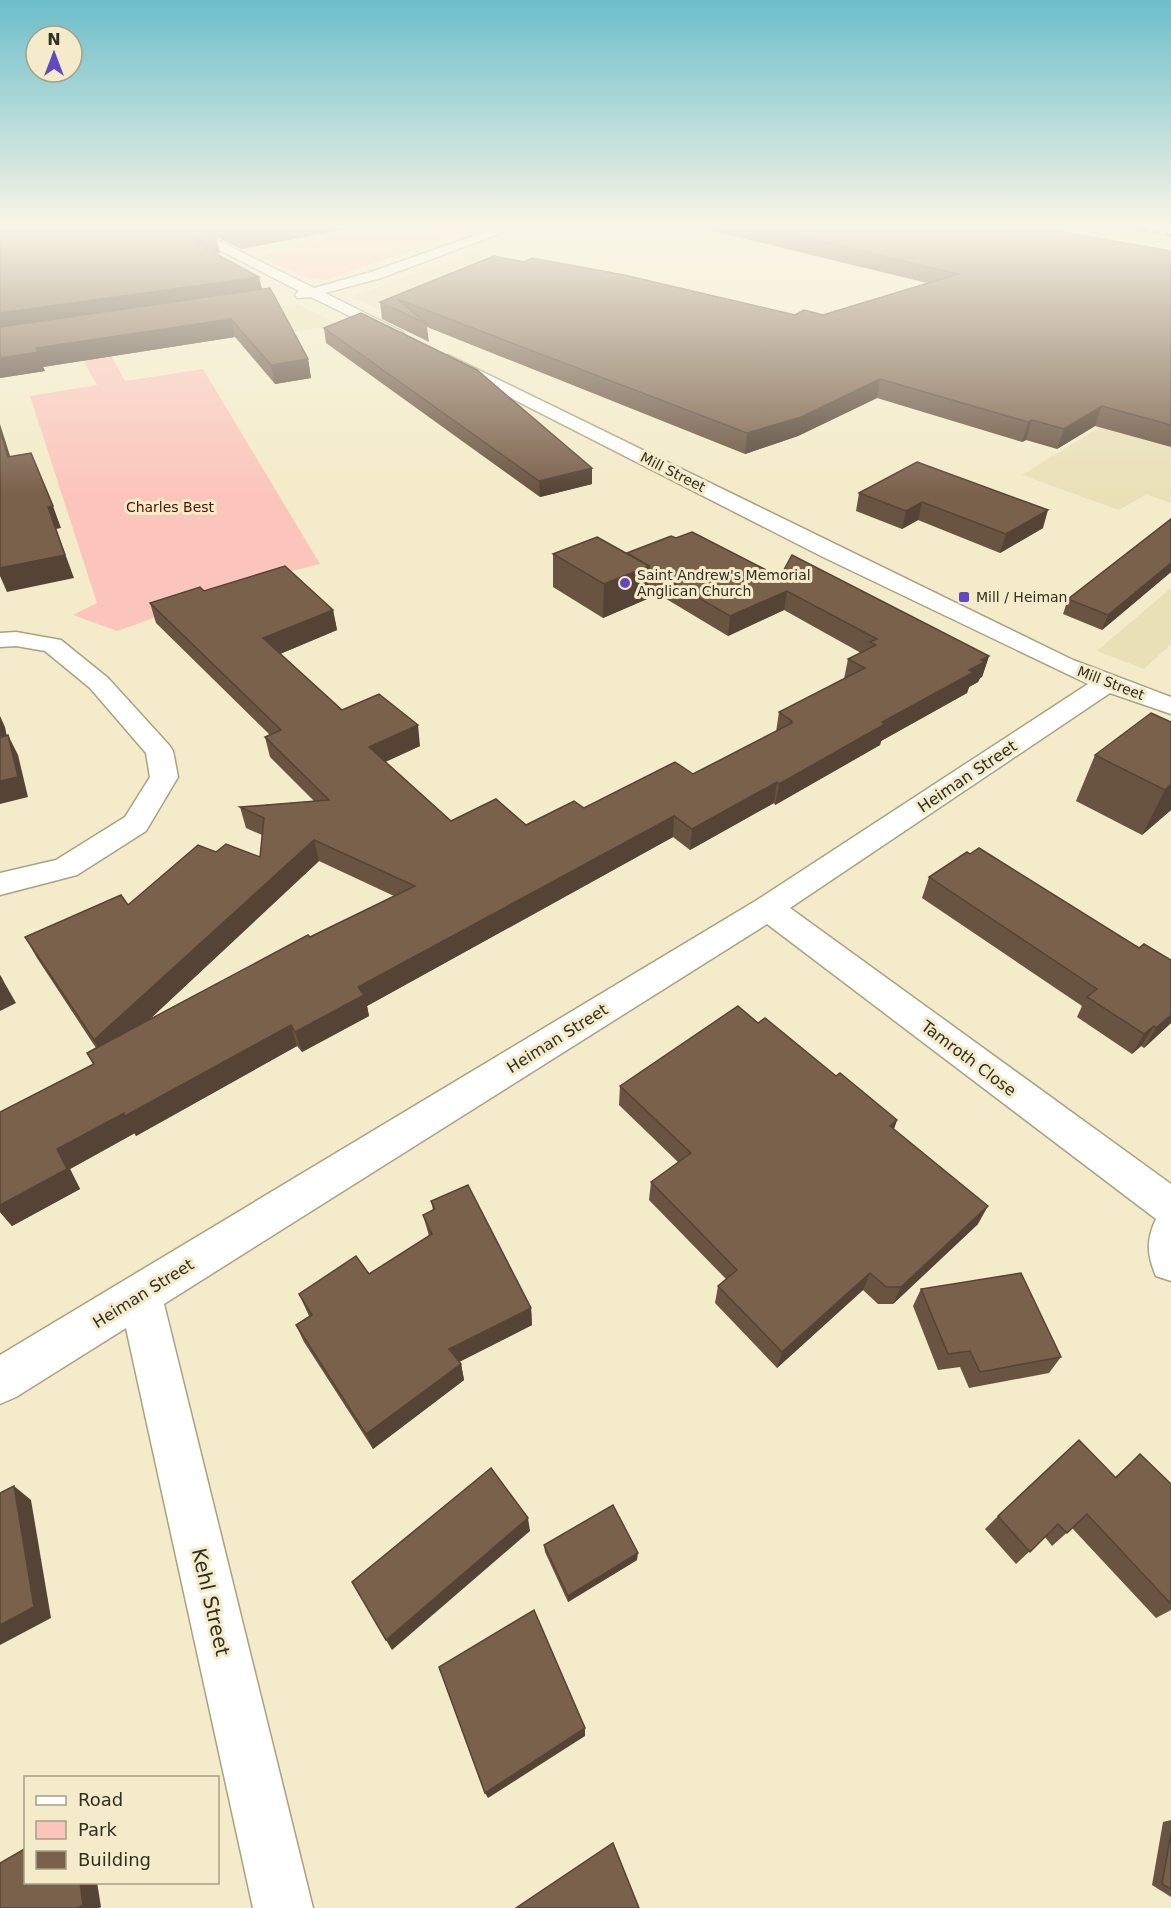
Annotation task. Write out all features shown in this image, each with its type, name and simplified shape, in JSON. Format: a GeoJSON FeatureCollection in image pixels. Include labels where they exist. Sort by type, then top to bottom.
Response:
{"type":"FeatureCollection","features":[{"type":"Feature","properties":{"kind":"street"},"geometry":{"type":"LineString","coordinates":[[360,316],[410,341]]}},
{"type":"Feature","properties":{"kind":"street","name":"Mill Street"},"geometry":{"type":"LineString","coordinates":[[430,352],[831,552],[1107,683],[1171,706]]}},
{"type":"Feature","properties":{"kind":"street"},"geometry":{"type":"LineString","coordinates":[[0,640],[16,639],[52,645],[99,683],[159,751],[164,777],[136,824],[66,868],[0,884]]}},
{"type":"Feature","properties":{"kind":"street","name":"Heiman Street"},"geometry":{"type":"LineString","coordinates":[[0,1380],[768,908],[1107,683]]}},
{"type":"Feature","properties":{"kind":"street","name":"Tamroth Close"},"geometry":{"type":"LineString","coordinates":[[768,908],[1171,1207]]}},
{"type":"Feature","properties":{"kind":"street"},"geometry":{"type":"LineString","coordinates":[[1171,1230],[1168,1242],[1171,1262]]}},
{"type":"Feature","properties":{"kind":"street","name":"Kehl Street"},"geometry":{"type":"LineString","coordinates":[[140,1295],[284,1908]]}},
{"type":"Feature","properties":{"kind":"shaded area"},"geometry":{"type":"Polygon","coordinates":[[[243,316],[322,316],[340,325],[263,336],[243,316]]]}},
{"type":"Feature","properties":{"kind":"shaded area"},"geometry":{"type":"Polygon","coordinates":[[[392,316],[431,316],[411,325],[392,316]]]}},
{"type":"Feature","properties":{"kind":"shaded area"},"geometry":{"type":"Polygon","coordinates":[[[1171,383],[1171,503],[1147,494],[1119,510],[1022,475],[1171,383]]]}},
{"type":"Feature","properties":{"kind":"shaded area"},"geometry":{"type":"Polygon","coordinates":[[[1171,588],[1171,644],[1144,669],[1097,651],[1171,588]]]}},
{"type":"Feature","properties":{"kind":"green space","name":"Charles Best"},"geometry":{"type":"Polygon","coordinates":[[[99,333],[125,381],[203,369],[320,564],[279,574],[117,631],[73,615],[97,603],[30,396],[97,385],[70,337],[99,333]]]}},
{"type":"Feature","properties":{"kind":"building"},"geometry":{"type":"Polygon","coordinates":[[[76,316],[285,316],[308,359],[271,365],[231,319],[36,348],[38,352],[0,358],[0,327],[76,316]]]}},
{"type":"Feature","properties":{"kind":"building"},"geometry":{"type":"Polygon","coordinates":[[[354,316],[367,316],[477,370],[592,468],[539,481],[324,328],[354,316]]]}},
{"type":"Feature","properties":{"kind":"building"},"geometry":{"type":"Polygon","coordinates":[[[410,316],[417,316],[427,324],[410,316]]]}},
{"type":"Feature","properties":{"kind":"building"},"geometry":{"type":"Polygon","coordinates":[[[442,316],[1171,316],[1171,425],[1102,406],[1064,429],[1032,420],[1028,422],[880,379],[801,417],[747,433],[442,316]]]}},
{"type":"Feature","properties":{"kind":"building"},"geometry":{"type":"Polygon","coordinates":[[[0,430],[8,457],[31,453],[53,506],[48,507],[65,555],[0,568],[0,430]]]}},
{"type":"Feature","properties":{"kind":"building"},"geometry":{"type":"Polygon","coordinates":[[[917,462],[1048,510],[1006,534],[922,502],[906,511],[859,493],[917,462]]]}},
{"type":"Feature","properties":{"kind":"building"},"geometry":{"type":"Polygon","coordinates":[[[1171,519],[1171,563],[1108,615],[1068,599],[1171,519]]]}},
{"type":"Feature","properties":{"kind":"building"},"geometry":{"type":"Polygon","coordinates":[[[692,532],[780,577],[792,555],[989,656],[981,660],[985,662],[969,670],[974,672],[882,722],[885,724],[779,784],[777,782],[692,829],[674,816],[358,987],[364,995],[295,1032],[291,1025],[125,1116],[124,1113],[57,1149],[67,1169],[0,1205],[0,1112],[94,1064],[87,1053],[98,1047],[308,935],[310,937],[415,886],[314,840],[94,1040],[25,937],[121,895],[128,905],[198,845],[216,852],[226,844],[260,857],[264,818],[240,807],[329,800],[265,737],[281,730],[150,603],[200,587],[204,591],[285,566],[333,610],[263,638],[342,710],[379,694],[418,725],[369,747],[451,821],[496,799],[526,825],[574,801],[584,808],[675,762],[693,774],[792,723],[779,712],[865,668],[848,659],[876,645],[870,642],[877,639],[787,591],[730,616],[649,569],[649,566],[627,553],[671,536],[676,538],[692,532]]]}},
{"type":"Feature","properties":{"kind":"building"},"geometry":{"type":"Polygon","coordinates":[[[597,537],[649,566],[604,584],[553,554],[597,537]]]}},
{"type":"Feature","properties":{"kind":"building"},"geometry":{"type":"Polygon","coordinates":[[[1151,713],[1171,722],[1171,784],[1165,790],[1095,755],[1151,713]]]}},
{"type":"Feature","properties":{"kind":"building"},"geometry":{"type":"Polygon","coordinates":[[[0,729],[2,737],[8,735],[18,777],[0,781],[0,729]]]}},
{"type":"Feature","properties":{"kind":"building"},"geometry":{"type":"Polygon","coordinates":[[[979,848],[1139,948],[1144,944],[1171,960],[1171,1015],[1156,1028],[1154,1026],[1144,1034],[1087,997],[1097,989],[929,877],[967,852],[970,854],[979,848]]]}},
{"type":"Feature","properties":{"kind":"building"},"geometry":{"type":"Polygon","coordinates":[[[738,1006],[758,1023],[765,1018],[836,1076],[840,1073],[897,1120],[890,1126],[988,1206],[901,1287],[886,1287],[870,1273],[782,1352],[718,1286],[737,1270],[651,1182],[691,1153],[620,1086],[738,1006]]]}},
{"type":"Feature","properties":{"kind":"building"},"geometry":{"type":"Polygon","coordinates":[[[468,1185],[531,1308],[449,1349],[461,1364],[366,1434],[296,1325],[312,1315],[299,1294],[356,1256],[369,1274],[432,1234],[423,1215],[435,1209],[431,1201],[468,1185]]]}},
{"type":"Feature","properties":{"kind":"building"},"geometry":{"type":"Polygon","coordinates":[[[1021,1273],[1061,1357],[980,1372],[970,1351],[948,1354],[921,1289],[1021,1273]]]}},
{"type":"Feature","properties":{"kind":"building"},"geometry":{"type":"Polygon","coordinates":[[[1079,1440],[1116,1478],[1140,1454],[1171,1484],[1171,1604],[1087,1514],[1067,1533],[1058,1524],[1030,1552],[998,1516],[1079,1440]]]}},
{"type":"Feature","properties":{"kind":"building"},"geometry":{"type":"Polygon","coordinates":[[[491,1468],[528,1518],[386,1640],[352,1582],[491,1468]]]}},
{"type":"Feature","properties":{"kind":"building"},"geometry":{"type":"Polygon","coordinates":[[[14,1486],[34,1607],[0,1625],[0,1493],[14,1486]]]}},
{"type":"Feature","properties":{"kind":"building"},"geometry":{"type":"Polygon","coordinates":[[[613,1505],[638,1553],[568,1596],[544,1545],[613,1505]]]}},
{"type":"Feature","properties":{"kind":"building"},"geometry":{"type":"Polygon","coordinates":[[[534,1610],[585,1728],[485,1793],[439,1667],[534,1610]]]}},
{"type":"Feature","properties":{"kind":"building"},"geometry":{"type":"Polygon","coordinates":[[[1171,1833],[1171,1889],[1162,1884],[1171,1833]]]}},
{"type":"Feature","properties":{"kind":"building"},"geometry":{"type":"Polygon","coordinates":[[[613,1843],[639,1908],[516,1908],[613,1843]]]}},
{"type":"Feature","properties":{"kind":"building"},"geometry":{"type":"Polygon","coordinates":[[[24,1849],[24,1884],[80,1884],[83,1905],[78,1908],[0,1908],[0,1863],[24,1849]]]}},
{"type":"Feature","properties":{"kind":"place","name":"Saint Andrew's Memorial Anglican Church"},"geometry":{"type":"Point","coordinates":[625,583]}},
{"type":"Feature","properties":{"kind":"place","name":"Mill / Heiman"},"geometry":{"type":"Point","coordinates":[964,597]}}]}
